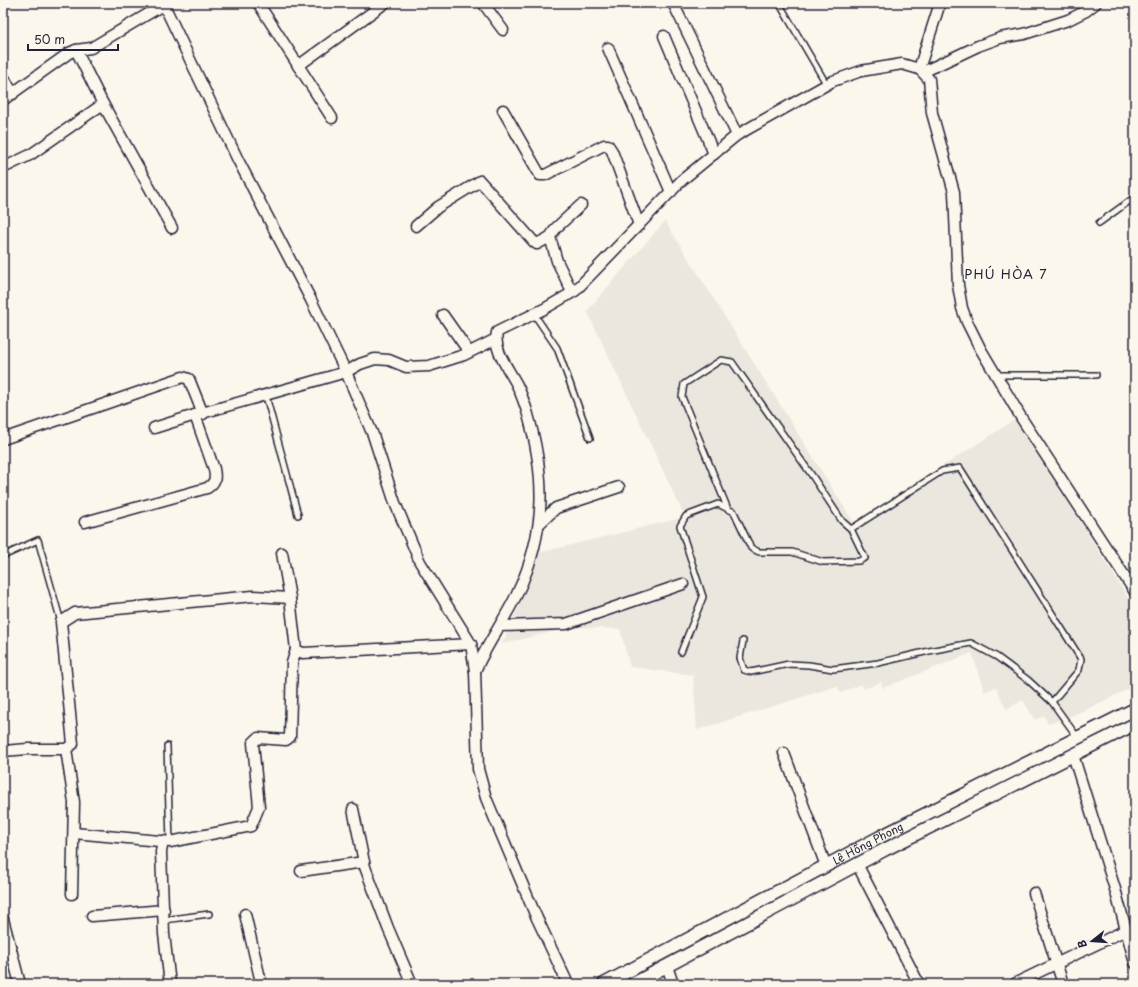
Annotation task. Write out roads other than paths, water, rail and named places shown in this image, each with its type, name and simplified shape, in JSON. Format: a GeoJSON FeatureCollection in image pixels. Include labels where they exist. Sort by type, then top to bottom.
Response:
{"type":"FeatureCollection","features":[{"type":"Feature","properties":{"kind":"street"},"geometry":{"type":"LineString","coordinates":[[258,3],[332,118]]}},
{"type":"Feature","properties":{"kind":"street"},"geometry":{"type":"LineString","coordinates":[[298,66],[385,3]]}},
{"type":"Feature","properties":{"kind":"street"},"geometry":{"type":"LineString","coordinates":[[483,3],[503,30]]}},
{"type":"Feature","properties":{"kind":"street"},"geometry":{"type":"LineString","coordinates":[[673,3],[737,135]]}},
{"type":"Feature","properties":{"kind":"street"},"geometry":{"type":"LineString","coordinates":[[921,70],[940,3]]}},
{"type":"Feature","properties":{"kind":"street"},"geometry":{"type":"LineString","coordinates":[[921,70],[1000,38],[1024,34],[1068,20],[1086,11],[1096,3]]}},
{"type":"Feature","properties":{"kind":"street"},"geometry":{"type":"LineString","coordinates":[[3,100],[69,53],[76,50],[91,48],[164,4],[238,160],[311,300],[346,372],[373,435],[395,502],[420,562],[471,644],[475,671],[478,769],[486,798],[535,914],[568,984]]}},
{"type":"Feature","properties":{"kind":"street"},"geometry":{"type":"LineString","coordinates":[[664,36],[714,154]]}},
{"type":"Feature","properties":{"kind":"street"},"geometry":{"type":"LineString","coordinates":[[608,48],[671,192]]}},
{"type":"Feature","properties":{"kind":"street"},"geometry":{"type":"LineString","coordinates":[[76,50],[103,104],[172,228]]}},
{"type":"Feature","properties":{"kind":"street"},"geometry":{"type":"LineString","coordinates":[[475,671],[484,650],[500,626],[517,594],[526,572],[541,511],[537,449],[525,405],[518,386],[499,350],[496,339],[497,332],[534,314],[572,292],[671,192],[737,135],[827,85],[861,71],[902,64],[921,70],[930,79],[932,113],[954,192],[958,285],[962,308],[973,335],[1022,418],[1135,592]]}},
{"type":"Feature","properties":{"kind":"street"},"geometry":{"type":"LineString","coordinates":[[3,76],[13,94]]}},
{"type":"Feature","properties":{"kind":"street"},"geometry":{"type":"LineString","coordinates":[[3,168],[30,155],[103,104]]}},
{"type":"Feature","properties":{"kind":"street"},"geometry":{"type":"LineString","coordinates":[[503,110],[540,175],[545,175],[604,145],[608,145],[612,151],[639,225]]}},
{"type":"Feature","properties":{"kind":"street"},"geometry":{"type":"LineString","coordinates":[[416,226],[438,207],[480,182],[537,244],[550,237],[556,228],[581,205]]}},
{"type":"Feature","properties":{"kind":"street"},"geometry":{"type":"LineString","coordinates":[[550,237],[557,261],[572,292]]}},
{"type":"Feature","properties":{"kind":"street"},"geometry":{"type":"LineString","coordinates":[[443,315],[469,352]]}},
{"type":"Feature","properties":{"kind":"street"},"geometry":{"type":"LineString","coordinates":[[154,428],[346,372],[360,364],[376,359],[389,360],[406,367],[429,366],[469,352],[496,339]]}},
{"type":"Feature","properties":{"kind":"street"},"geometry":{"type":"LineString","coordinates":[[3,439],[183,377],[189,379],[216,477],[214,483],[207,488],[85,522]]}},
{"type":"Feature","properties":{"kind":"street"},"geometry":{"type":"LineString","coordinates":[[539,524],[556,508],[619,487]]}},
{"type":"Feature","properties":{"kind":"street"},"geometry":{"type":"LineString","coordinates":[[74,833],[166,842],[251,826],[259,807],[252,744],[258,738],[286,740],[290,738],[292,662],[296,650],[290,598],[282,553]]}},
{"type":"Feature","properties":{"kind":"street"},"geometry":{"type":"LineString","coordinates":[[500,626],[566,624],[683,584]]}},
{"type":"Feature","properties":{"kind":"street"},"geometry":{"type":"LineString","coordinates":[[3,751],[28,748],[66,749],[73,744],[61,622],[75,613],[253,596],[290,598]]}},
{"type":"Feature","properties":{"kind":"street"},"geometry":{"type":"LineString","coordinates":[[296,650],[303,653],[365,651],[471,644]]}},
{"type":"Feature","properties":{"kind":"street","name":"Lê Hồng Phong"},"geometry":{"type":"LineString","coordinates":[[604,984],[852,852],[1135,709]]}},
{"type":"Feature","properties":{"kind":"street","name":"Lê Hồng Phong"},"geometry":{"type":"LineString","coordinates":[[633,984],[858,864],[1135,724]]}},
{"type":"Feature","properties":{"kind":"street"},"geometry":{"type":"LineString","coordinates":[[66,749],[74,802],[72,894]]}},
{"type":"Feature","properties":{"kind":"street"},"geometry":{"type":"LineString","coordinates":[[784,753],[826,866]]}},
{"type":"Feature","properties":{"kind":"street"},"geometry":{"type":"LineString","coordinates":[[1073,756],[1135,963]]}},
{"type":"Feature","properties":{"kind":"street"},"geometry":{"type":"LineString","coordinates":[[353,809],[364,862],[388,928],[412,984]]}},
{"type":"Feature","properties":{"kind":"street"},"geometry":{"type":"LineString","coordinates":[[166,842],[161,852],[164,915],[170,984]]}},
{"type":"Feature","properties":{"kind":"street"},"geometry":{"type":"LineString","coordinates":[[852,852],[919,984]]}},
{"type":"Feature","properties":{"kind":"street"},"geometry":{"type":"LineString","coordinates":[[301,871],[364,862]]}},
{"type":"Feature","properties":{"kind":"street"},"geometry":{"type":"LineString","coordinates":[[1034,893],[1062,984]]}},
{"type":"Feature","properties":{"kind":"street"},"geometry":{"type":"LineString","coordinates":[[245,914],[260,978],[259,984]]}},
{"type":"Feature","properties":{"kind":"street"},"geometry":{"type":"LineString","coordinates":[[92,916],[164,915]]}},
{"type":"Feature","properties":{"kind":"street"},"geometry":{"type":"LineString","coordinates":[[3,919],[20,984]]}},
{"type":"Feature","properties":{"kind":"street"},"geometry":{"type":"LineString","coordinates":[[1016,983],[1126,930]]}},
{"type":"Feature","properties":{"kind":"street"},"geometry":{"type":"LineString","coordinates":[[667,966],[673,984]]}},
{"type":"Feature","properties":{"kind":"lane"},"geometry":{"type":"LineString","coordinates":[[779,3],[827,85]]}},
{"type":"Feature","properties":{"kind":"lane"},"geometry":{"type":"LineString","coordinates":[[1099,223],[1135,197]]}},
{"type":"Feature","properties":{"kind":"lane"},"geometry":{"type":"LineString","coordinates":[[534,314],[557,348],[590,438]]}},
{"type":"Feature","properties":{"kind":"lane"},"geometry":{"type":"LineString","coordinates":[[682,652],[703,597],[680,526],[686,516],[718,504],[727,507],[734,512],[751,548],[759,552],[792,552],[823,562],[859,561],[865,558],[851,528],[842,521],[732,362],[721,360],[684,384],[682,397],[727,507]]}},
{"type":"Feature","properties":{"kind":"lane"},"geometry":{"type":"LineString","coordinates":[[996,375],[1096,375]]}},
{"type":"Feature","properties":{"kind":"lane"},"geometry":{"type":"LineString","coordinates":[[266,396],[298,515]]}},
{"type":"Feature","properties":{"kind":"lane"},"geometry":{"type":"LineString","coordinates":[[851,528],[942,471],[960,468],[1081,659],[1079,670],[1052,702]]}},
{"type":"Feature","properties":{"kind":"lane"},"geometry":{"type":"LineString","coordinates":[[3,556],[38,540],[61,622]]}},
{"type":"Feature","properties":{"kind":"lane"},"geometry":{"type":"LineString","coordinates":[[743,641],[740,658],[744,670],[750,672],[789,664],[809,665],[833,669],[878,663],[929,651],[971,644],[997,657],[1028,680],[1052,702],[1078,738]]}},
{"type":"Feature","properties":{"kind":"lane"},"geometry":{"type":"LineString","coordinates":[[166,842],[168,746]]}},
{"type":"Feature","properties":{"kind":"lane"},"geometry":{"type":"LineString","coordinates":[[164,915],[209,914]]}},
{"type":"Feature","properties":{"kind":"district","name":"PHÚ HÒA 7"},"geometry":{"type":"Point","coordinates":[1006,274]}}]}
